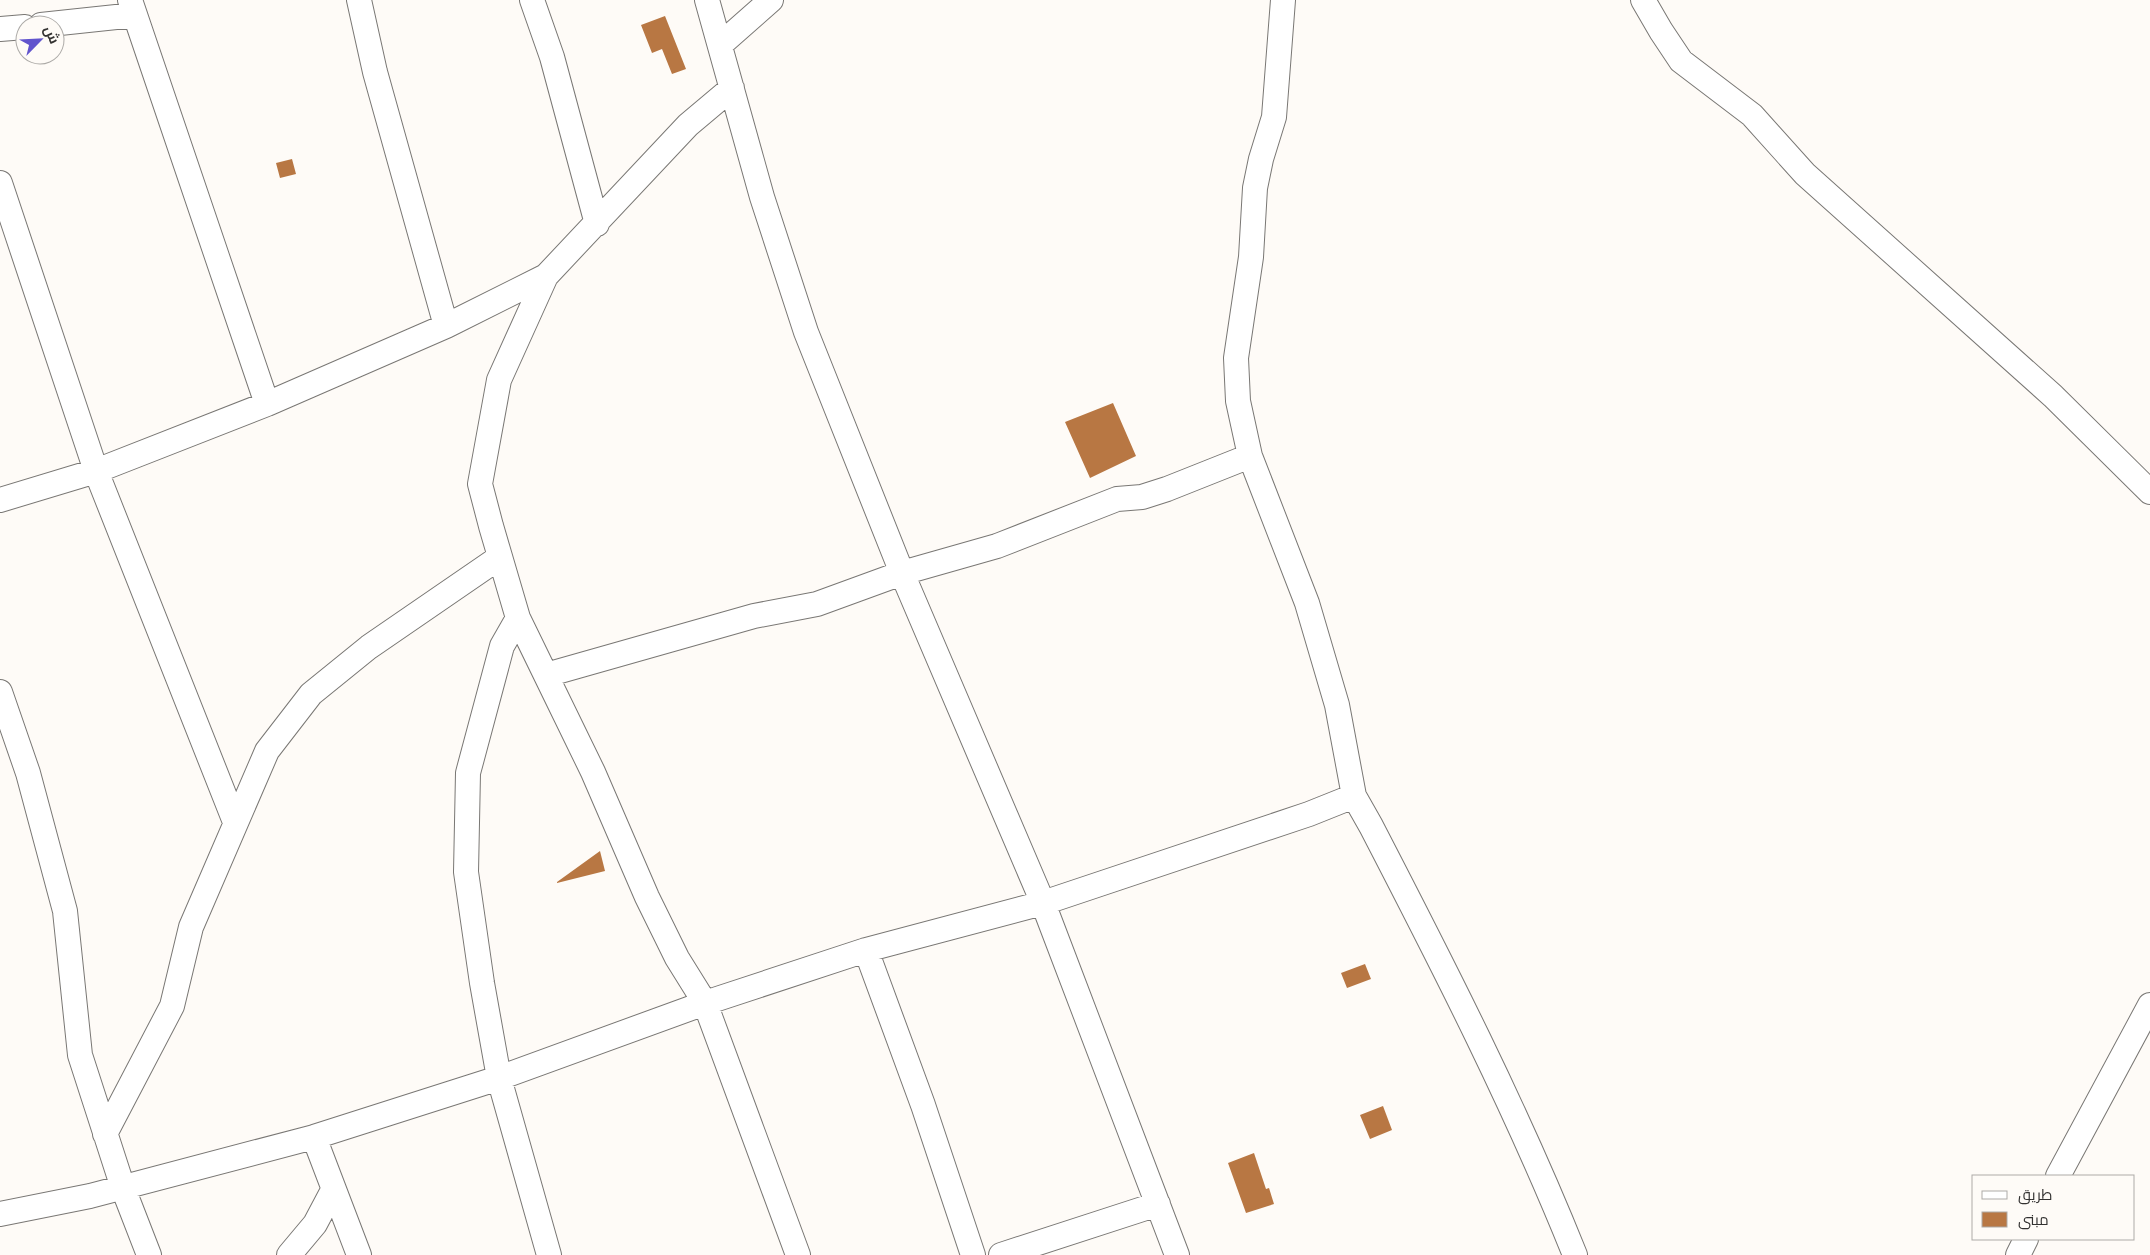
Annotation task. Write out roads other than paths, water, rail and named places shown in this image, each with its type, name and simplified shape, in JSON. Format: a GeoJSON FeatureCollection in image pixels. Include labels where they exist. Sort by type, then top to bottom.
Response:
{"type":"FeatureCollection","features":[{"type":"Feature","properties":{"kind":"street"},"geometry":{"type":"LineString","coordinates":[[360,0],[375,72],[446,326]]}},
{"type":"Feature","properties":{"kind":"street"},"geometry":{"type":"LineString","coordinates":[[532,0],[552,57],[597,224]]}},
{"type":"Feature","properties":{"kind":"street"},"geometry":{"type":"LineString","coordinates":[[707,0],[762,196],[806,332],[902,573],[1043,903],[1177,1255]]}},
{"type":"Feature","properties":{"kind":"street"},"geometry":{"type":"LineString","coordinates":[[720,45],[771,0]]}},
{"type":"Feature","properties":{"kind":"street"},"geometry":{"type":"LineString","coordinates":[[1283,0],[1274,117],[1261,159],[1255,188],[1251,257],[1236,358],[1238,402],[1250,456],[1307,603],[1338,706],[1354,796],[1372,826],[1467,1013],[1551,1194],[1575,1255]]}},
{"type":"Feature","properties":{"kind":"street"},"geometry":{"type":"LineString","coordinates":[[1643,0],[1660,31],[1681,61],[1752,115],[1805,174],[2053,396],[2150,492]]}},
{"type":"Feature","properties":{"kind":"street"},"geometry":{"type":"LineString","coordinates":[[65,20],[132,7],[267,404]]}},
{"type":"Feature","properties":{"kind":"street"},"geometry":{"type":"LineString","coordinates":[[0,30],[15,28]]}},
{"type":"Feature","properties":{"kind":"street"},"geometry":{"type":"LineString","coordinates":[[0,500],[96,471],[267,404],[446,326],[546,276],[597,224],[688,125],[732,88]]}},
{"type":"Feature","properties":{"kind":"street"},"geometry":{"type":"LineString","coordinates":[[0,183],[96,471],[235,822]]}},
{"type":"Feature","properties":{"kind":"street"},"geometry":{"type":"LineString","coordinates":[[546,276],[499,380],[480,484],[518,618],[593,772],[647,897],[676,958],[705,1003],[798,1255]]}},
{"type":"Feature","properties":{"kind":"street"},"geometry":{"type":"LineString","coordinates":[[546,675],[754,616],[817,604],[902,573],[997,546],[1117,499],[1142,497],[1250,456]]}},
{"type":"Feature","properties":{"kind":"street"},"geometry":{"type":"LineString","coordinates":[[105,1134],[172,1006],[192,926],[267,751],[311,694],[369,646],[500,557]]}},
{"type":"Feature","properties":{"kind":"street"},"geometry":{"type":"LineString","coordinates":[[518,618],[502,646],[468,772],[466,872],[482,983],[499,1078],[548,1255]]}},
{"type":"Feature","properties":{"kind":"street"},"geometry":{"type":"LineString","coordinates":[[0,692],[28,773],[65,911],[80,1055],[123,1188],[149,1255]]}},
{"type":"Feature","properties":{"kind":"street"},"geometry":{"type":"LineString","coordinates":[[0,1214],[123,1188],[314,1137],[499,1078],[705,1003],[866,950],[1043,903],[1309,814],[1354,796]]}},
{"type":"Feature","properties":{"kind":"street"},"geometry":{"type":"LineString","coordinates":[[866,950],[923,1105],[973,1255]]}},
{"type":"Feature","properties":{"kind":"street"},"geometry":{"type":"LineString","coordinates":[[2059,1175],[2150,1005]]}},
{"type":"Feature","properties":{"kind":"street"},"geometry":{"type":"LineString","coordinates":[[314,1137],[359,1255]]}},
{"type":"Feature","properties":{"kind":"street"},"geometry":{"type":"LineString","coordinates":[[289,1255],[315,1224],[333,1190]]}},
{"type":"Feature","properties":{"kind":"street"},"geometry":{"type":"LineString","coordinates":[[1001,1255],[1158,1204]]}},
{"type":"Feature","properties":{"kind":"street"},"geometry":{"type":"LineString","coordinates":[[2018,1255],[2026,1240]]}}]}
